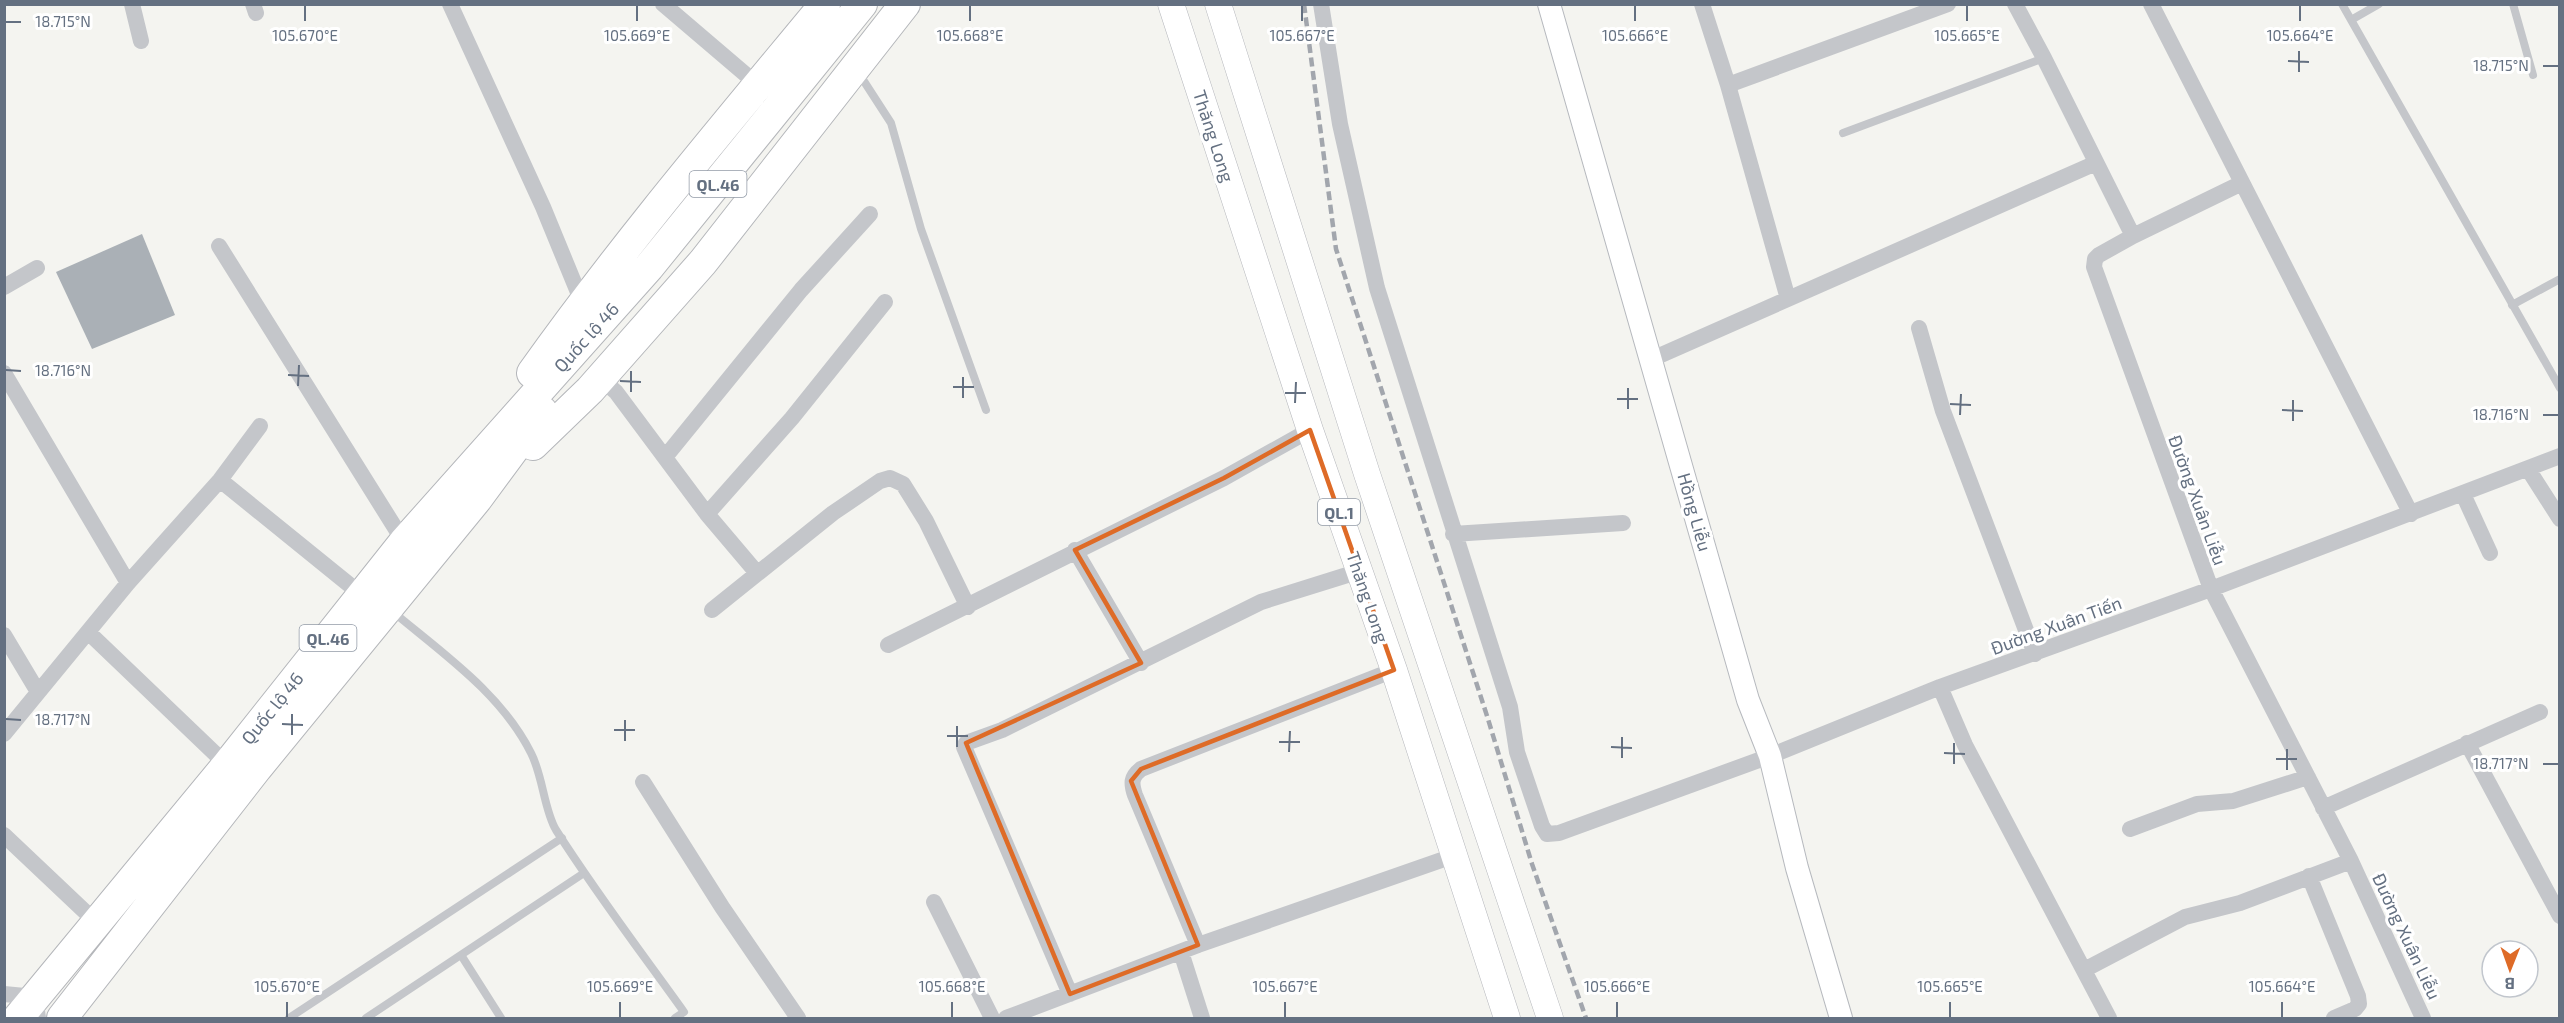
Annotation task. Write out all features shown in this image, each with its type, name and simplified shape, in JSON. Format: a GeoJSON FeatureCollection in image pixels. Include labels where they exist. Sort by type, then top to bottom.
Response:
{"type":"FeatureCollection","features":[{"type":"Feature","properties":{"kind":"highway"},"geometry":{"type":"LineString","coordinates":[[469,467],[582,302],[825,4]]}},
{"type":"Feature","properties":{"kind":"highway","name":"Quốc lộ 46"},"geometry":{"type":"LineString","coordinates":[[31,1011],[97,923],[227,765],[375,601],[477,499],[649,267],[862,4]]}},
{"type":"Feature","properties":{"kind":"highway"},"geometry":{"type":"LineString","coordinates":[[477,499],[600,378],[703,262],[905,4]]}},
{"type":"Feature","properties":{"kind":"highway","name":"Quốc lộ 46"},"geometry":{"type":"LineString","coordinates":[[62,1018],[257,768],[375,601],[404,542],[649,267]]}},
{"type":"Feature","properties":{"kind":"main road","name":"Thăng Long"},"geometry":{"type":"LineString","coordinates":[[1171,4],[1310,430],[1394,670],[1507,1018]]}},
{"type":"Feature","properties":{"kind":"main road","name":"QL.1"},"geometry":{"type":"LineString","coordinates":[[1218,4],[1344,403],[1550,1018]]}},
{"type":"Feature","properties":{"kind":"main road"},"geometry":{"type":"LineString","coordinates":[[1394,670],[1430,657]]}},
{"type":"Feature","properties":{"kind":"street"},"geometry":{"type":"LineString","coordinates":[[132,4],[141,41]]}},
{"type":"Feature","properties":{"kind":"street"},"geometry":{"type":"LineString","coordinates":[[450,4],[543,207],[582,302]]}},
{"type":"Feature","properties":{"kind":"street"},"geometry":{"type":"LineString","coordinates":[[663,4],[758,85]]}},
{"type":"Feature","properties":{"kind":"street"},"geometry":{"type":"LineString","coordinates":[[1321,4],[1340,124],[1377,288],[1453,534],[1623,523]]}},
{"type":"Feature","properties":{"kind":"street","name":"Hồng Liễu"},"geometry":{"type":"LineString","coordinates":[[1549,4],[1748,700],[1770,756],[1797,868],[1841,1018]]}},
{"type":"Feature","properties":{"kind":"street"},"geometry":{"type":"LineString","coordinates":[[1702,4],[1728,85],[1788,299]]}},
{"type":"Feature","properties":{"kind":"street"},"geometry":{"type":"LineString","coordinates":[[1728,85],[1948,4]]}},
{"type":"Feature","properties":{"kind":"street"},"geometry":{"type":"LineString","coordinates":[[2015,4],[2133,236]]}},
{"type":"Feature","properties":{"kind":"street"},"geometry":{"type":"LineString","coordinates":[[2151,4],[2411,514]]}},
{"type":"Feature","properties":{"kind":"street"},"geometry":{"type":"LineString","coordinates":[[1652,359],[2096,163]]}},
{"type":"Feature","properties":{"kind":"street","name":"Đường Xuân Liễu"},"geometry":{"type":"LineString","coordinates":[[2242,183],[2099,255],[2095,259],[2094,267],[2211,589],[2351,861],[2423,1018]]}},
{"type":"Feature","properties":{"kind":"street"},"geometry":{"type":"LineString","coordinates":[[666,456],[801,290],[870,214]]}},
{"type":"Feature","properties":{"kind":"street"},"geometry":{"type":"LineString","coordinates":[[219,246],[404,542]]}},
{"type":"Feature","properties":{"kind":"street"},"geometry":{"type":"LineString","coordinates":[[4,287],[37,268]]}},
{"type":"Feature","properties":{"kind":"street"},"geometry":{"type":"LineString","coordinates":[[707,514],[792,418],[885,302]]}},
{"type":"Feature","properties":{"kind":"street"},"geometry":{"type":"LineString","coordinates":[[1920,328],[1943,411],[2035,654]]}},
{"type":"Feature","properties":{"kind":"street"},"geometry":{"type":"LineString","coordinates":[[4,374],[129,583]]}},
{"type":"Feature","properties":{"kind":"street"},"geometry":{"type":"LineString","coordinates":[[600,378],[616,392],[666,456],[707,514],[757,573]]}},
{"type":"Feature","properties":{"kind":"street"},"geometry":{"type":"LineString","coordinates":[[4,734],[129,583],[220,480],[260,426]]}},
{"type":"Feature","properties":{"kind":"street"},"geometry":{"type":"LineString","coordinates":[[888,645],[968,607],[1075,550],[1224,478],[1310,430]]}},
{"type":"Feature","properties":{"kind":"street","name":"Đường Xuân Tiến"},"geometry":{"type":"LineString","coordinates":[[1453,534],[1510,707],[1517,752],[1542,826],[1551,835],[1770,756],[1940,687],[2211,589],[2559,456]]}},
{"type":"Feature","properties":{"kind":"street"},"geometry":{"type":"LineString","coordinates":[[2528,469],[2559,519]]}},
{"type":"Feature","properties":{"kind":"street"},"geometry":{"type":"LineString","coordinates":[[712,610],[833,513],[880,481],[890,478],[903,484],[926,521],[968,607]]}},
{"type":"Feature","properties":{"kind":"street"},"geometry":{"type":"LineString","coordinates":[[220,480],[375,601]]}},
{"type":"Feature","properties":{"kind":"street"},"geometry":{"type":"LineString","coordinates":[[2463,494],[2490,553]]}},
{"type":"Feature","properties":{"kind":"street"},"geometry":{"type":"LineString","coordinates":[[1075,550],[1141,663]]}},
{"type":"Feature","properties":{"kind":"street"},"geometry":{"type":"LineString","coordinates":[[1070,994],[964,747],[966,743],[1002,730],[1261,602],[1360,571]]}},
{"type":"Feature","properties":{"kind":"street"},"geometry":{"type":"LineString","coordinates":[[88,632],[227,765]]}},
{"type":"Feature","properties":{"kind":"street"},"geometry":{"type":"LineString","coordinates":[[4,635],[39,692]]}},
{"type":"Feature","properties":{"kind":"street"},"geometry":{"type":"LineString","coordinates":[[1198,945],[1135,795],[1131,783],[1135,774],[1141,769],[1394,670]]}},
{"type":"Feature","properties":{"kind":"street"},"geometry":{"type":"LineString","coordinates":[[1940,687],[1965,745],[2109,1018]]}},
{"type":"Feature","properties":{"kind":"street"},"geometry":{"type":"LineString","coordinates":[[2323,808],[2540,712]]}},
{"type":"Feature","properties":{"kind":"street"},"geometry":{"type":"LineString","coordinates":[[2467,743],[2559,916]]}},
{"type":"Feature","properties":{"kind":"street"},"geometry":{"type":"LineString","coordinates":[[2130,829],[2197,804],[2233,801],[2308,777]]}},
{"type":"Feature","properties":{"kind":"street"},"geometry":{"type":"LineString","coordinates":[[643,782],[722,907],[798,1018]]}},
{"type":"Feature","properties":{"kind":"street"},"geometry":{"type":"LineString","coordinates":[[4,835],[97,923]]}},
{"type":"Feature","properties":{"kind":"street"},"geometry":{"type":"LineString","coordinates":[[1006,1018],[1198,945],[1453,856]]}},
{"type":"Feature","properties":{"kind":"street"},"geometry":{"type":"LineString","coordinates":[[2084,970],[2185,917],[2240,903],[2351,861]]}},
{"type":"Feature","properties":{"kind":"street"},"geometry":{"type":"LineString","coordinates":[[2309,876],[2358,996],[2359,1004],[2355,1009],[2334,1018]]}},
{"type":"Feature","properties":{"kind":"street"},"geometry":{"type":"LineString","coordinates":[[934,902],[992,1018]]}},
{"type":"Feature","properties":{"kind":"street"},"geometry":{"type":"LineString","coordinates":[[1181,952],[1202,1018]]}},
{"type":"Feature","properties":{"kind":"street"},"geometry":{"type":"LineString","coordinates":[[4,994],[31,1011]]}},
{"type":"Feature","properties":{"kind":"lane"},"geometry":{"type":"LineString","coordinates":[[2342,4],[2559,388]]}},
{"type":"Feature","properties":{"kind":"lane"},"geometry":{"type":"LineString","coordinates":[[2351,20],[2379,4]]}},
{"type":"Feature","properties":{"kind":"lane"},"geometry":{"type":"LineString","coordinates":[[2513,4],[2533,75]]}},
{"type":"Feature","properties":{"kind":"lane"},"geometry":{"type":"LineString","coordinates":[[1843,134],[2044,58]]}},
{"type":"Feature","properties":{"kind":"lane"},"geometry":{"type":"LineString","coordinates":[[855,67],[891,123],[921,229],[986,410]]}},
{"type":"Feature","properties":{"kind":"lane"},"geometry":{"type":"LineString","coordinates":[[2512,305],[2559,279]]}},
{"type":"Feature","properties":{"kind":"lane"},"geometry":{"type":"LineString","coordinates":[[375,601],[471,676],[510,720],[537,763],[555,828],[584,873],[687,1015],[675,1018]]}},
{"type":"Feature","properties":{"kind":"lane"},"geometry":{"type":"LineString","coordinates":[[290,1018],[562,838]]}},
{"type":"Feature","properties":{"kind":"lane"},"geometry":{"type":"LineString","coordinates":[[366,1018],[584,873]]}},
{"type":"Feature","properties":{"kind":"lane"},"geometry":{"type":"LineString","coordinates":[[461,955],[501,1018]]}},
{"type":"Feature","properties":{"kind":"highlighted area"},"geometry":{"type":"Polygon","coordinates":[[[1310,430],[1394,670],[1141,769],[1131,781],[1198,945],[1070,994],[966,743],[1141,663],[1075,550],[1224,478],[1310,430]]]}},
{"type":"Feature","properties":{"kind":"building"},"geometry":{"type":"Polygon","coordinates":[[[142,234],[175,315],[92,349],[56,272],[142,234]]]}},
{"type":"Feature","properties":{"kind":"railway"},"geometry":{"type":"LineString","coordinates":[[1304,4],[1336,249],[1488,719],[1532,864],[1586,1018]]}}]}
